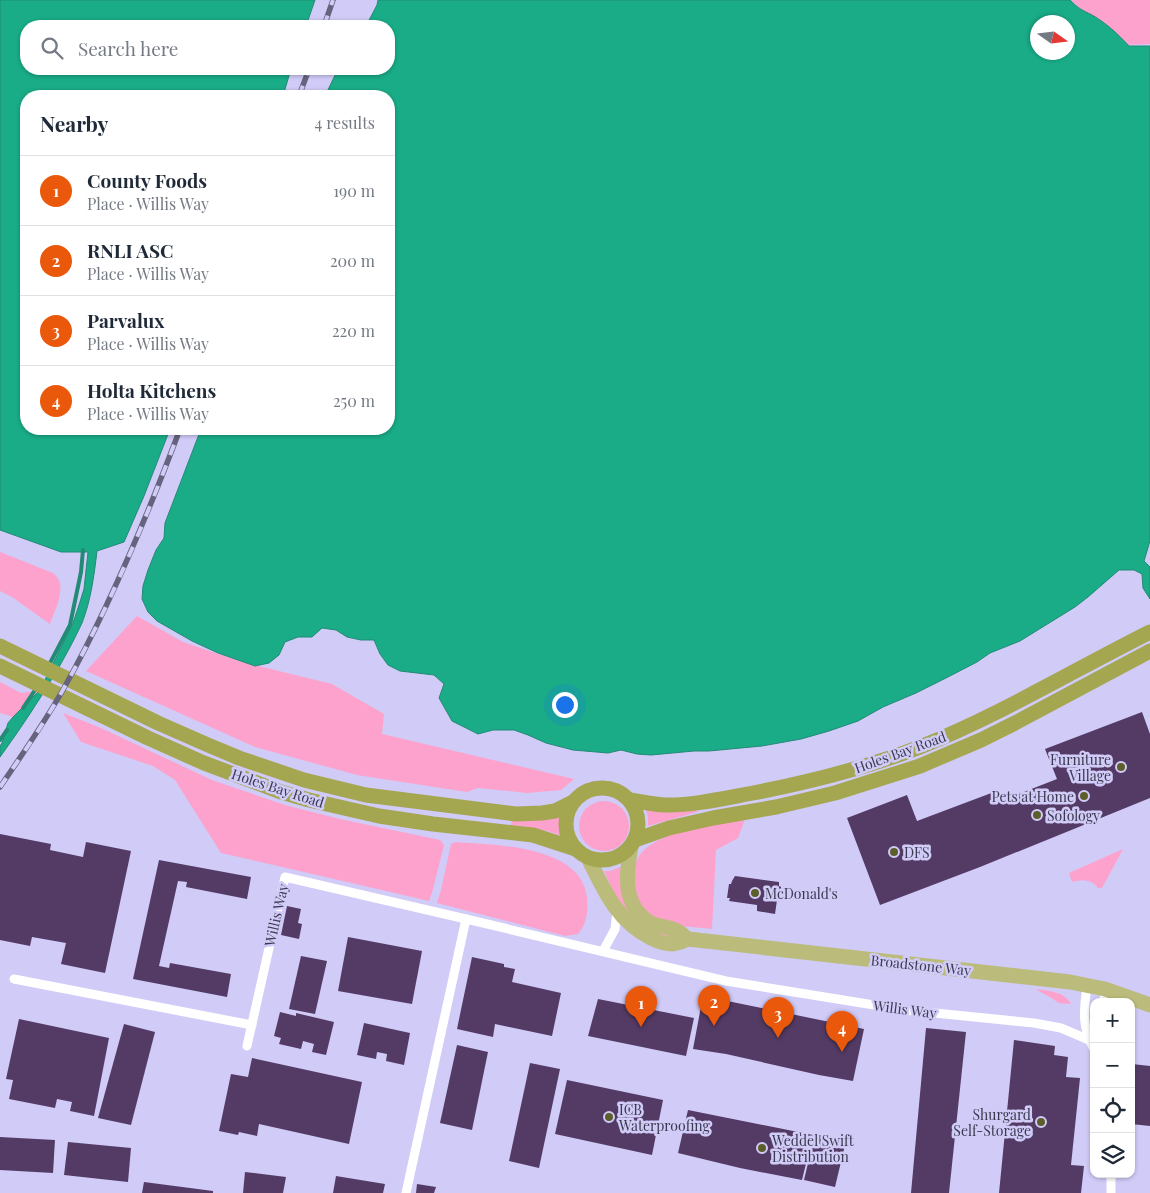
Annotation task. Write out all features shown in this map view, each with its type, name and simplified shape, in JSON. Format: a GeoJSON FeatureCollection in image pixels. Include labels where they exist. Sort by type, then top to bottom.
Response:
{"type":"FeatureCollection","features":[{"type":"Feature","properties":{"kind":"highway","name":"Holes Bay Road"},"geometry":{"type":"LineString","coordinates":[[630,800],[665,805],[683,804],[745,795],[804,783],[865,766],[920,747],[959,730],[1150,632]]}},
{"type":"Feature","properties":{"kind":"highway","name":"Holes Bay Road"},"geometry":{"type":"LineString","coordinates":[[0,646],[158,723],[232,755],[304,780],[366,795],[516,814],[555,811],[574,802]]}},
{"type":"Feature","properties":{"kind":"highway","name":"Holes Bay Road"},"geometry":{"type":"LineString","coordinates":[[633,843],[669,828],[827,795],[920,766],[1015,723],[1149,651]]}},
{"type":"Feature","properties":{"kind":"highway","name":"Holes Bay Road"},"geometry":{"type":"LineString","coordinates":[[0,666],[148,738],[204,763],[264,786],[309,800],[379,816],[533,835],[582,854]]}},
{"type":"Feature","properties":{"kind":"highway"},"geometry":{"type":"LineString","coordinates":[[597,788],[615,790],[623,794],[636,809],[639,819],[639,830],[633,843],[622,855],[611,860],[599,861],[582,854],[570,841],[566,831],[568,811],[574,802],[580,795],[597,788]]}},
{"type":"Feature","properties":{"kind":"main road","name":"Broadstone Way"},"geometry":{"type":"LineString","coordinates":[[633,843],[627,877],[628,891],[633,903],[649,921],[660,927],[675,930],[688,939]]}},
{"type":"Feature","properties":{"kind":"main road","name":"Broadstone Way"},"geometry":{"type":"LineString","coordinates":[[582,854],[617,911],[641,933],[656,940],[673,944],[688,939],[1087,985],[1104,995],[1150,1005]]}},
{"type":"Feature","properties":{"kind":"street","name":"Willis Way"},"geometry":{"type":"LineString","coordinates":[[247,1046],[285,877],[736,983],[905,1010],[1034,1023],[1061,1028],[1089,1040]]}},
{"type":"Feature","properties":{"kind":"street"},"geometry":{"type":"LineString","coordinates":[[603,951],[615,929],[617,911]]}},
{"type":"Feature","properties":{"kind":"street"},"geometry":{"type":"LineString","coordinates":[[406,1193],[466,919]]}},
{"type":"Feature","properties":{"kind":"street"},"geometry":{"type":"LineString","coordinates":[[14,979],[252,1024]]}},
{"type":"Feature","properties":{"kind":"street"},"geometry":{"type":"LineString","coordinates":[[1087,985],[1084,1011],[1086,1033],[1091,1043]]}},
{"type":"Feature","properties":{"kind":"street"},"geometry":{"type":"LineString","coordinates":[[1111,1178],[1111,1193]]}},
{"type":"Feature","properties":{"kind":"shaded area"},"geometry":{"type":"Polygon","coordinates":[[[0,0],[315,0],[308,20],[20,20],[20,75],[289,75],[285,90],[20,90],[20,435],[168,435],[124,542],[97,551],[88,606],[74,640],[45,690],[0,757],[0,746],[8,723],[40,690],[73,623],[84,589],[88,552],[61,552],[0,530],[0,0]]]}},
{"type":"Feature","properties":{"kind":"shaded area"},"geometry":{"type":"Polygon","coordinates":[[[378,0],[1070,0],[1107,25],[1129,46],[1150,46],[1150,541],[1144,561],[1150,567],[1150,599],[1143,588],[1142,574],[1134,570],[1119,570],[1075,607],[1020,641],[990,653],[946,678],[883,707],[858,721],[801,739],[762,746],[651,755],[621,750],[608,753],[573,750],[546,743],[514,730],[493,730],[478,734],[452,721],[439,698],[444,684],[434,675],[400,671],[388,665],[380,654],[374,640],[347,637],[336,630],[322,628],[312,637],[298,637],[285,642],[279,655],[269,663],[255,666],[218,653],[157,621],[148,612],[142,599],[143,586],[156,550],[164,538],[165,523],[199,435],[395,435],[395,90],[328,90],[335,75],[395,75],[395,20],[369,20],[378,0]]]}},
{"type":"Feature","properties":{"kind":"shaded area"},"geometry":{"type":"Polygon","coordinates":[[[1071,0],[1150,0],[1150,44],[1120,45],[1071,0]]]}},
{"type":"Feature","properties":{"kind":"shaded area"},"geometry":{"type":"Polygon","coordinates":[[[0,552],[53,573],[58,578],[60,584],[59,597],[50,624],[12,597],[0,591],[0,552]]]}},
{"type":"Feature","properties":{"kind":"shaded area"},"geometry":{"type":"Polygon","coordinates":[[[137,616],[183,642],[242,662],[332,684],[384,714],[382,734],[574,779],[561,790],[527,793],[478,788],[467,792],[357,775],[255,747],[86,671],[137,616]]]}},
{"type":"Feature","properties":{"kind":"shaded area"},"geometry":{"type":"Polygon","coordinates":[[[0,682],[21,693],[40,690],[13,717],[0,713],[0,682]]]}},
{"type":"Feature","properties":{"kind":"shaded area"},"geometry":{"type":"Polygon","coordinates":[[[63,713],[101,728],[212,780],[285,805],[340,819],[440,840],[444,845],[429,901],[221,853],[175,780],[153,766],[81,742],[63,713]]]}},
{"type":"Feature","properties":{"kind":"shaded area"},"geometry":{"type":"Polygon","coordinates":[[[604,801],[613,803],[624,812],[629,826],[627,835],[618,846],[604,851],[595,849],[584,840],[579,826],[581,817],[590,806],[604,801]]]}},
{"type":"Feature","properties":{"kind":"shaded area"},"geometry":{"type":"Polygon","coordinates":[[[696,807],[697,812],[648,826],[646,810],[696,807]]]}},
{"type":"Feature","properties":{"kind":"shaded area"},"geometry":{"type":"Polygon","coordinates":[[[561,815],[561,836],[543,830],[511,825],[512,820],[561,815]]]}},
{"type":"Feature","properties":{"kind":"shaded area"},"geometry":{"type":"Polygon","coordinates":[[[745,819],[738,838],[716,850],[712,929],[664,922],[643,908],[634,891],[633,877],[635,863],[644,850],[659,840],[679,832],[701,826],[745,819]]]}},
{"type":"Feature","properties":{"kind":"shaded area"},"geometry":{"type":"Polygon","coordinates":[[[456,842],[513,847],[534,851],[570,867],[581,880],[587,898],[586,917],[581,930],[578,934],[565,936],[437,903],[451,844],[456,842]]]}},
{"type":"Feature","properties":{"kind":"shaded area"},"geometry":{"type":"Polygon","coordinates":[[[1123,849],[1102,888],[1098,888],[1093,883],[1086,881],[1072,882],[1069,873],[1123,849]]]}},
{"type":"Feature","properties":{"kind":"shaded area"},"geometry":{"type":"Polygon","coordinates":[[[623,866],[622,892],[674,935],[673,939],[658,935],[639,924],[617,900],[604,871],[610,871],[623,866]]]}},
{"type":"Feature","properties":{"kind":"shaded area"},"geometry":{"type":"Polygon","coordinates":[[[1035,989],[1060,994],[1071,1004],[1059,1003],[1035,989]]]}},
{"type":"Feature","properties":{"kind":"building"},"geometry":{"type":"Polygon","coordinates":[[[1142,712],[1150,734],[1150,798],[980,867],[880,905],[847,818],[907,795],[917,821],[994,792],[998,802],[1057,779],[1045,749],[1142,712]]]}},
{"type":"Feature","properties":{"kind":"building"},"geometry":{"type":"Polygon","coordinates":[[[0,834],[51,844],[50,850],[83,857],[86,842],[131,851],[105,973],[61,964],[66,943],[32,937],[30,946],[0,940],[0,834]]]}},
{"type":"Feature","properties":{"kind":"building"},"geometry":{"type":"Polygon","coordinates":[[[159,860],[251,877],[247,899],[186,887],[187,882],[178,881],[159,966],[169,968],[170,963],[231,974],[227,997],[133,979],[159,860]]]}},
{"type":"Feature","properties":{"kind":"building","name":"McDonald's"},"geometry":{"type":"Polygon","coordinates":[[[735,876],[779,882],[779,886],[783,889],[781,898],[777,900],[775,914],[757,911],[757,905],[729,901],[730,898],[727,898],[729,884],[731,884],[735,876]]]}},
{"type":"Feature","properties":{"kind":"building"},"geometry":{"type":"Polygon","coordinates":[[[287,906],[301,909],[298,923],[302,924],[299,939],[281,935],[287,906]]]}},
{"type":"Feature","properties":{"kind":"building"},"geometry":{"type":"Polygon","coordinates":[[[348,937],[422,951],[412,1004],[338,991],[348,937]]]}},
{"type":"Feature","properties":{"kind":"building"},"geometry":{"type":"Polygon","coordinates":[[[301,956],[327,961],[315,1014],[289,1009],[301,956]]]}},
{"type":"Feature","properties":{"kind":"building"},"geometry":{"type":"Polygon","coordinates":[[[472,957],[504,964],[504,967],[515,969],[512,982],[561,993],[552,1036],[495,1024],[493,1037],[457,1029],[472,957]]]}},
{"type":"Feature","properties":{"kind":"building"},"geometry":{"type":"Polygon","coordinates":[[[703,996],[864,1029],[853,1081],[726,1054],[693,1049],[703,996]]]}},
{"type":"Feature","properties":{"kind":"building"},"geometry":{"type":"Polygon","coordinates":[[[598,999],[694,1018],[686,1056],[588,1036],[598,999]]]}},
{"type":"Feature","properties":{"kind":"building"},"geometry":{"type":"Polygon","coordinates":[[[280,1012],[296,1016],[296,1013],[334,1022],[326,1055],[312,1052],[314,1044],[303,1041],[301,1049],[279,1044],[281,1038],[274,1036],[280,1012]]]}},
{"type":"Feature","properties":{"kind":"building"},"geometry":{"type":"Polygon","coordinates":[[[19,1019],[109,1038],[94,1116],[70,1111],[72,1102],[57,1099],[55,1108],[9,1099],[13,1080],[6,1079],[19,1019]]]}},
{"type":"Feature","properties":{"kind":"building"},"geometry":{"type":"Polygon","coordinates":[[[364,1023],[410,1033],[404,1065],[386,1061],[387,1054],[377,1052],[376,1059],[357,1055],[364,1023]]]}},
{"type":"Feature","properties":{"kind":"building"},"geometry":{"type":"Polygon","coordinates":[[[124,1024],[155,1032],[131,1125],[98,1118],[124,1024]]]}},
{"type":"Feature","properties":{"kind":"building"},"geometry":{"type":"Polygon","coordinates":[[[926,1028],[966,1032],[949,1193],[911,1193],[926,1028]]]}},
{"type":"Feature","properties":{"kind":"building","name":"Shurgard Self-Storage"},"geometry":{"type":"Polygon","coordinates":[[[1014,1040],[1055,1046],[1054,1055],[1068,1057],[1066,1077],[1080,1078],[1071,1165],[1084,1166],[1081,1193],[999,1193],[1014,1040]]]}},
{"type":"Feature","properties":{"kind":"building"},"geometry":{"type":"Polygon","coordinates":[[[457,1045],[488,1052],[472,1130],[440,1123],[457,1045]]]}},
{"type":"Feature","properties":{"kind":"building"},"geometry":{"type":"Polygon","coordinates":[[[252,1058],[362,1082],[349,1144],[259,1124],[257,1136],[239,1132],[238,1135],[219,1131],[231,1074],[248,1077],[252,1058]]]}},
{"type":"Feature","properties":{"kind":"building"},"geometry":{"type":"Polygon","coordinates":[[[530,1063],[560,1069],[539,1168],[509,1161],[530,1063]]]}},
{"type":"Feature","properties":{"kind":"building"},"geometry":{"type":"Polygon","coordinates":[[[1135,1064],[1150,1066],[1150,1126],[1135,1124],[1135,1064]]]}},
{"type":"Feature","properties":{"kind":"building","name":"ICB Waterproofing"},"geometry":{"type":"Polygon","coordinates":[[[567,1080],[663,1100],[652,1155],[555,1134],[567,1080]]]}},
{"type":"Feature","properties":{"kind":"building"},"geometry":{"type":"Polygon","coordinates":[[[688,1110],[813,1135],[802,1180],[678,1153],[688,1110]]]}},
{"type":"Feature","properties":{"kind":"building"},"geometry":{"type":"Polygon","coordinates":[[[815,1134],[846,1141],[835,1187],[804,1180],[815,1134]]]}},
{"type":"Feature","properties":{"kind":"building"},"geometry":{"type":"Polygon","coordinates":[[[0,1137],[55,1140],[53,1173],[0,1170],[0,1137]]]}},
{"type":"Feature","properties":{"kind":"building"},"geometry":{"type":"Polygon","coordinates":[[[68,1142],[131,1148],[128,1182],[64,1175],[68,1142]]]}},
{"type":"Feature","properties":{"kind":"building"},"geometry":{"type":"Polygon","coordinates":[[[245,1172],[286,1177],[283,1193],[243,1193],[245,1172]]]}},
{"type":"Feature","properties":{"kind":"building"},"geometry":{"type":"Polygon","coordinates":[[[336,1176],[385,1184],[383,1193],[333,1193],[336,1176]]]}},
{"type":"Feature","properties":{"kind":"building"},"geometry":{"type":"Polygon","coordinates":[[[144,1182],[213,1191],[213,1193],[142,1193],[144,1182]]]}},
{"type":"Feature","properties":{"kind":"building"},"geometry":{"type":"Polygon","coordinates":[[[417,1184],[436,1187],[434,1193],[416,1193],[417,1184]]]}},
{"type":"Feature","properties":{"kind":"waterway"},"geometry":{"type":"LineString","coordinates":[[49,665],[70,625],[81,572],[83,550]]}},
{"type":"Feature","properties":{"kind":"waterway"},"geometry":{"type":"LineString","coordinates":[[23,708],[37,687]]}},
{"type":"Feature","properties":{"kind":"waterway"},"geometry":{"type":"LineString","coordinates":[[0,740],[7,730]]}},
{"type":"Feature","properties":{"kind":"railway"},"geometry":{"type":"LineString","coordinates":[[326,20],[333,0]]}},
{"type":"Feature","properties":{"kind":"railway"},"geometry":{"type":"LineString","coordinates":[[301,90],[307,75]]}},
{"type":"Feature","properties":{"kind":"railway"},"geometry":{"type":"LineString","coordinates":[[0,787],[57,701],[81,657],[141,528],[178,435]]}},
{"type":"Feature","properties":{"kind":"place","name":"Furniture Village"},"geometry":{"type":"Point","coordinates":[1121,767]}},
{"type":"Feature","properties":{"kind":"place","name":"Pets at Home"},"geometry":{"type":"Point","coordinates":[1084,796]}},
{"type":"Feature","properties":{"kind":"place","name":"Sofology"},"geometry":{"type":"Point","coordinates":[1037,815]}},
{"type":"Feature","properties":{"kind":"place","name":"DFS"},"geometry":{"type":"Point","coordinates":[894,852]}},
{"type":"Feature","properties":{"kind":"place","name":"McDonald's"},"geometry":{"type":"Point","coordinates":[755,893]}},
{"type":"Feature","properties":{"kind":"place","name":"RNLI ASC"},"geometry":{"type":"Point","coordinates":[714,1026]}},
{"type":"Feature","properties":{"kind":"place","name":"County Foods"},"geometry":{"type":"Point","coordinates":[641,1027]}},
{"type":"Feature","properties":{"kind":"place","name":"Parvalux"},"geometry":{"type":"Point","coordinates":[778,1038]}},
{"type":"Feature","properties":{"kind":"place","name":"Holta Kitchens"},"geometry":{"type":"Point","coordinates":[842,1052]}},
{"type":"Feature","properties":{"kind":"place","name":"ICB Waterproofing"},"geometry":{"type":"Point","coordinates":[609,1117]}},
{"type":"Feature","properties":{"kind":"place","name":"Shurgard Self-Storage"},"geometry":{"type":"Point","coordinates":[1041,1122]}},
{"type":"Feature","properties":{"kind":"place","name":"Weddel Swift Distribution"},"geometry":{"type":"Point","coordinates":[762,1148]}}]}
